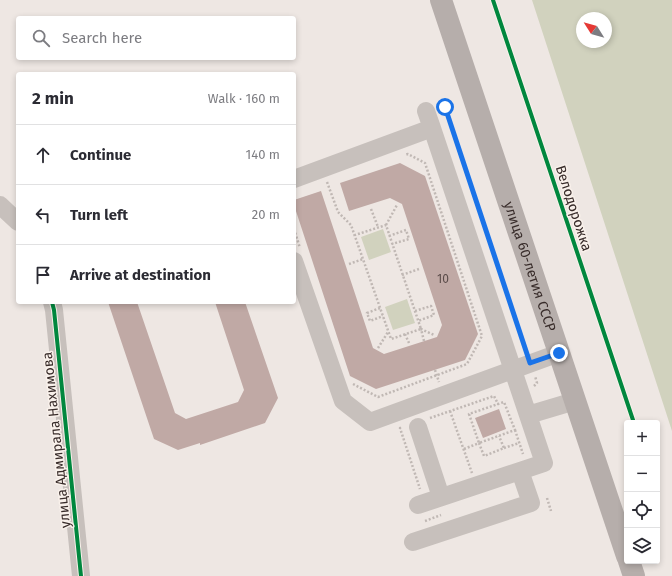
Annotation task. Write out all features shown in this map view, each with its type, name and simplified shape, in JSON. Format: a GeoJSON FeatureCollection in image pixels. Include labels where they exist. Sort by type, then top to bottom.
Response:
{"type":"FeatureCollection","features":[{"type":"Feature","properties":{"kind":"main road","name":"улица 60-летия СССР"},"geometry":{"type":"LineString","coordinates":[[441,0],[624,547]]}},
{"type":"Feature","properties":{"kind":"main road"},"geometry":{"type":"LineString","coordinates":[[630,564],[634,576]]}},
{"type":"Feature","properties":{"kind":"street"},"geometry":{"type":"LineString","coordinates":[[296,178],[428,117],[544,463],[428,502],[424,423]]}},
{"type":"Feature","properties":{"kind":"street"},"geometry":{"type":"LineString","coordinates":[[0,205],[16,220]]}},
{"type":"Feature","properties":{"kind":"street"},"geometry":{"type":"LineString","coordinates":[[296,267],[343,401],[370,422],[559,353]]}},
{"type":"Feature","properties":{"kind":"street","name":"улица Адмирала Нахимова"},"geometry":{"type":"LineString","coordinates":[[52,304],[82,576]]}},
{"type":"Feature","properties":{"kind":"street"},"geometry":{"type":"LineString","coordinates":[[528,415],[575,401]]}},
{"type":"Feature","properties":{"kind":"street"},"geometry":{"type":"LineString","coordinates":[[413,542],[531,502],[520,471]]}},
{"type":"Feature","properties":{"kind":"path"},"geometry":{"type":"LineString","coordinates":[[428,117],[445,107],[537,383]]}},
{"type":"Feature","properties":{"kind":"path"},"geometry":{"type":"LineString","coordinates":[[378,397],[467,364],[482,336],[425,163],[408,154],[401,157]]}},
{"type":"Feature","properties":{"kind":"path"},"geometry":{"type":"LineString","coordinates":[[321,185],[327,182],[338,212],[351,225],[391,339],[421,329],[434,335]]}},
{"type":"Feature","properties":{"kind":"path"},"geometry":{"type":"LineString","coordinates":[[397,205],[386,225],[424,341]]}},
{"type":"Feature","properties":{"kind":"path"},"geometry":{"type":"LineString","coordinates":[[371,209],[378,227]]}},
{"type":"Feature","properties":{"kind":"path"},"geometry":{"type":"LineString","coordinates":[[355,235],[386,225]]}},
{"type":"Feature","properties":{"kind":"path"},"geometry":{"type":"LineString","coordinates":[[389,236],[406,230],[409,239],[392,244]]}},
{"type":"Feature","properties":{"kind":"path"},"geometry":{"type":"LineString","coordinates":[[349,264],[363,259]]}},
{"type":"Feature","properties":{"kind":"path"},"geometry":{"type":"LineString","coordinates":[[402,274],[420,269]]}},
{"type":"Feature","properties":{"kind":"path"},"geometry":{"type":"LineString","coordinates":[[415,312],[431,306],[434,315],[418,321]]}},
{"type":"Feature","properties":{"kind":"path"},"geometry":{"type":"LineString","coordinates":[[380,308],[367,313],[370,321],[383,316]]}},
{"type":"Feature","properties":{"kind":"path"},"geometry":{"type":"LineString","coordinates":[[378,348],[388,331]]}},
{"type":"Feature","properties":{"kind":"path"},"geometry":{"type":"LineString","coordinates":[[405,334],[409,343]]}},
{"type":"Feature","properties":{"kind":"path"},"geometry":{"type":"LineString","coordinates":[[469,362],[471,366]]}},
{"type":"Feature","properties":{"kind":"path"},"geometry":{"type":"LineString","coordinates":[[432,385],[440,382],[435,370]]}},
{"type":"Feature","properties":{"kind":"path"},"geometry":{"type":"LineString","coordinates":[[387,394],[409,425],[400,428],[428,502]]}},
{"type":"Feature","properties":{"kind":"path"},"geometry":{"type":"LineString","coordinates":[[424,423],[494,396],[498,404]]}},
{"type":"Feature","properties":{"kind":"path"},"geometry":{"type":"LineString","coordinates":[[464,449],[480,443],[515,430],[504,402],[469,414],[480,443],[484,456],[519,443]]}},
{"type":"Feature","properties":{"kind":"path"},"geometry":{"type":"LineString","coordinates":[[499,436],[504,448]]}},
{"type":"Feature","properties":{"kind":"green space"},"geometry":{"type":"Polygon","coordinates":[[[532,0],[672,0],[672,431],[532,0]]]}},
{"type":"Feature","properties":{"kind":"green space"},"geometry":{"type":"Polygon","coordinates":[[[383,229],[391,252],[369,260],[361,237],[383,229]]]}},
{"type":"Feature","properties":{"kind":"green space"},"geometry":{"type":"Polygon","coordinates":[[[407,299],[415,323],[393,330],[385,307],[407,299]]]}},
{"type":"Feature","properties":{"kind":"building"},"geometry":{"type":"Polygon","coordinates":[[[400,163],[425,176],[478,334],[465,360],[376,389],[350,376],[296,211],[296,199],[321,191],[373,348],[384,354],[437,337],[442,325],[402,204],[390,198],[349,211],[340,183],[400,163]]]}},
{"type":"Feature","properties":{"kind":"building"},"geometry":{"type":"Polygon","coordinates":[[[109,304],[138,304],[175,413],[186,419],[238,402],[244,390],[216,304],[246,304],[278,398],[265,423],[200,445],[200,443],[178,450],[154,439],[109,304]]]}},
{"type":"Feature","properties":{"kind":"building"},"geometry":{"type":"Polygon","coordinates":[[[499,409],[506,429],[483,438],[475,418],[499,409]]]}},
{"type":"Feature","properties":{"kind":"cycle path","name":"Велодорожка"},"geometry":{"type":"LineString","coordinates":[[493,0],[633,420]]}},
{"type":"Feature","properties":{"kind":"cycle path"},"geometry":{"type":"LineString","coordinates":[[52,304],[81,576]]}},
{"type":"Feature","properties":{"kind":"route"},"geometry":{"type":"LineString","coordinates":[[445,107],[530,363],[559,353]]}}]}
